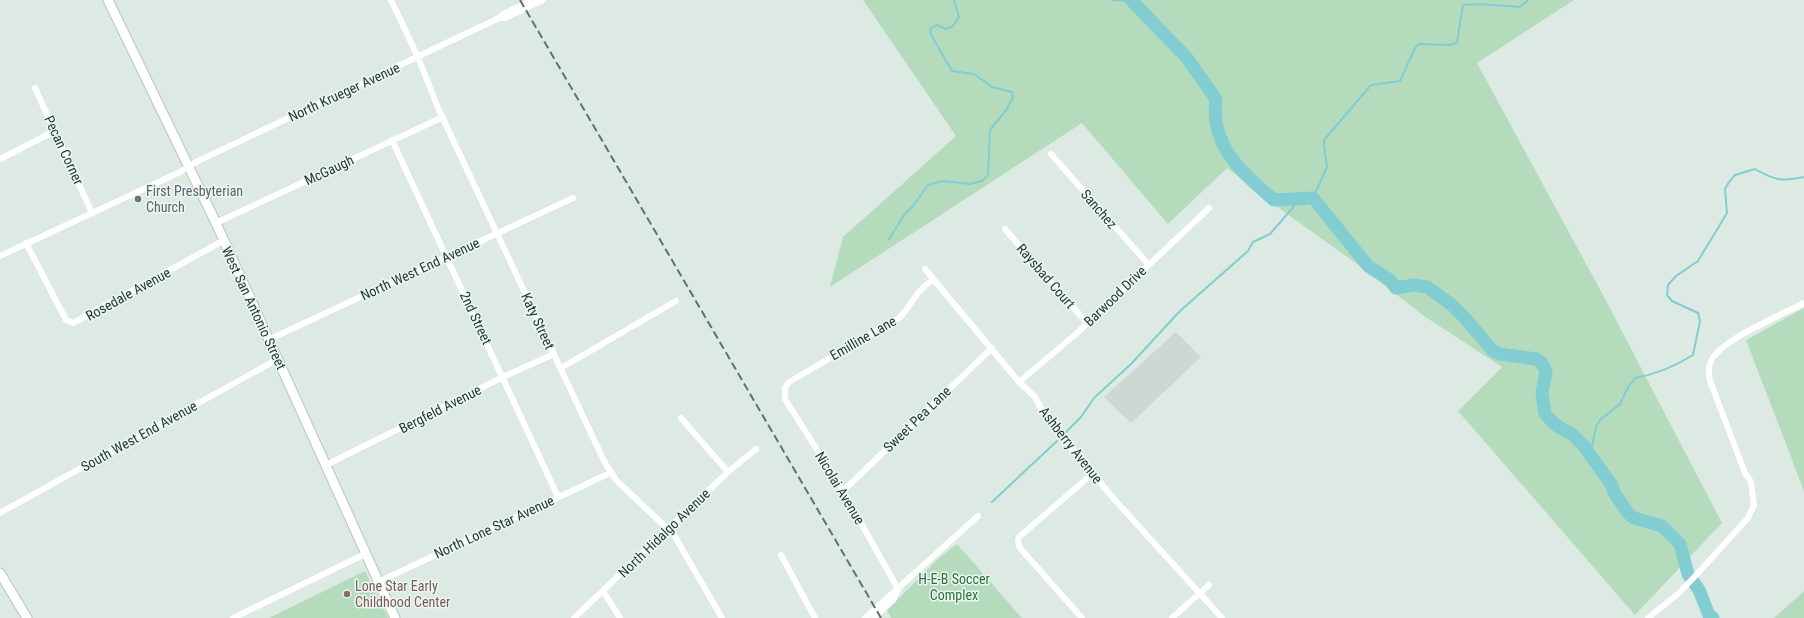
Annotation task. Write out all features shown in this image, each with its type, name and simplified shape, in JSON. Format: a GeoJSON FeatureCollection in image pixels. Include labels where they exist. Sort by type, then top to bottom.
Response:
{"type":"FeatureCollection","features":[{"type":"Feature","properties":{"kind":"street","name":"West San Antonio Street"},"geometry":{"type":"LineString","coordinates":[[108,0],[216,223],[395,618]]}},
{"type":"Feature","properties":{"kind":"street","name":"Katy Street"},"geometry":{"type":"LineString","coordinates":[[391,0],[418,57],[443,116],[610,472],[674,535],[722,618]]}},
{"type":"Feature","properties":{"kind":"street","name":"North Krueger Avenue"},"geometry":{"type":"LineString","coordinates":[[1,253],[180,172],[189,166],[499,18],[503,14],[533,0]]}},
{"type":"Feature","properties":{"kind":"street","name":"North Krueger Avenue"},"geometry":{"type":"LineString","coordinates":[[499,18],[504,18],[543,0]]}},
{"type":"Feature","properties":{"kind":"street","name":"Pecan Corner"},"geometry":{"type":"LineString","coordinates":[[35,88],[92,213]]}},
{"type":"Feature","properties":{"kind":"street","name":"McGaugh"},"geometry":{"type":"LineString","coordinates":[[216,223],[443,116]]}},
{"type":"Feature","properties":{"kind":"street"},"geometry":{"type":"LineString","coordinates":[[0,159],[55,131]]}},
{"type":"Feature","properties":{"kind":"street","name":"2nd Street"},"geometry":{"type":"LineString","coordinates":[[392,140],[558,497]]}},
{"type":"Feature","properties":{"kind":"street","name":"Sanchez"},"geometry":{"type":"LineString","coordinates":[[1051,154],[1148,264]]}},
{"type":"Feature","properties":{"kind":"street","name":"North West End Avenue"},"geometry":{"type":"LineString","coordinates":[[268,340],[573,198]]}},
{"type":"Feature","properties":{"kind":"street","name":"Barwood Drive"},"geometry":{"type":"LineString","coordinates":[[1019,382],[1087,323],[1209,208]]}},
{"type":"Feature","properties":{"kind":"street","name":"Raysbad Court"},"geometry":{"type":"LineString","coordinates":[[1005,229],[1087,323]]}},
{"type":"Feature","properties":{"kind":"street","name":"Rosedale Avenue"},"geometry":{"type":"LineString","coordinates":[[26,243],[66,320],[73,323],[223,241]]}},
{"type":"Feature","properties":{"kind":"street","name":"Ashberry Avenue"},"geometry":{"type":"LineString","coordinates":[[925,269],[1019,382],[1035,398],[1046,418],[1092,474],[1222,618]]}},
{"type":"Feature","properties":{"kind":"street","name":"Emilline Lane"},"geometry":{"type":"LineString","coordinates":[[785,388],[789,382],[899,318],[908,308],[917,292],[933,280]]}},
{"type":"Feature","properties":{"kind":"street"},"geometry":{"type":"LineString","coordinates":[[561,368],[676,301]]}},
{"type":"Feature","properties":{"kind":"street"},"geometry":{"type":"LineString","coordinates":[[1648,618],[1679,593],[1698,574],[1748,518],[1754,505],[1751,482],[1745,473],[1710,381],[1708,373],[1714,355],[1732,342],[1804,303]]}},
{"type":"Feature","properties":{"kind":"street","name":"Sweet Pea Lane"},"geometry":{"type":"LineString","coordinates":[[843,491],[992,348]]}},
{"type":"Feature","properties":{"kind":"street","name":"Bergfeld Avenue"},"geometry":{"type":"LineString","coordinates":[[326,465],[503,377],[554,354]]}},
{"type":"Feature","properties":{"kind":"street","name":"South West End Avenue"},"geometry":{"type":"LineString","coordinates":[[0,514],[278,360]]}},
{"type":"Feature","properties":{"kind":"street","name":"Nicolai Avenue"},"geometry":{"type":"LineString","coordinates":[[785,388],[785,399],[843,491],[898,589]]}},
{"type":"Feature","properties":{"kind":"street"},"geometry":{"type":"LineString","coordinates":[[682,418],[728,472]]}},
{"type":"Feature","properties":{"kind":"street","name":"North Hidalgo Avenue"},"geometry":{"type":"LineString","coordinates":[[574,618],[728,472],[756,449]]}},
{"type":"Feature","properties":{"kind":"street","name":"North Lone Star Avenue"},"geometry":{"type":"LineString","coordinates":[[378,582],[610,472]]}},
{"type":"Feature","properties":{"kind":"street"},"geometry":{"type":"LineString","coordinates":[[1082,618],[1020,548],[1018,541],[1021,535],[1092,474]]}},
{"type":"Feature","properties":{"kind":"street"},"geometry":{"type":"LineString","coordinates":[[865,618],[978,516]]}},
{"type":"Feature","properties":{"kind":"street"},"geometry":{"type":"LineString","coordinates":[[234,618],[366,554]]}},
{"type":"Feature","properties":{"kind":"street"},"geometry":{"type":"LineString","coordinates":[[781,555],[815,618]]}},
{"type":"Feature","properties":{"kind":"street"},"geometry":{"type":"LineString","coordinates":[[0,573],[27,618]]}},
{"type":"Feature","properties":{"kind":"street"},"geometry":{"type":"LineString","coordinates":[[1172,618],[1199,592],[1209,585]]}},
{"type":"Feature","properties":{"kind":"street"},"geometry":{"type":"LineString","coordinates":[[874,618],[894,599],[898,589]]}},
{"type":"Feature","properties":{"kind":"street"},"geometry":{"type":"LineString","coordinates":[[603,591],[620,618]]}},
{"type":"Feature","properties":{"kind":"street"},"geometry":{"type":"LineString","coordinates":[[247,612],[250,618]]}},
{"type":"Feature","properties":{"kind":"shaded area"},"geometry":{"type":"Polygon","coordinates":[[[1176,332],[1201,357],[1131,423],[1104,397],[1176,332]]]}},
{"type":"Feature","properties":{"kind":"green space"},"geometry":{"type":"Polygon","coordinates":[[[863,0],[1574,0],[1477,63],[1603,295],[1722,523],[1635,615],[1458,411],[1502,367],[1424,316],[1357,264],[1276,206],[1227,168],[1168,224],[1082,123],[830,287],[843,237],[956,136],[863,0]]]}},
{"type":"Feature","properties":{"kind":"green space"},"geometry":{"type":"Polygon","coordinates":[[[1804,308],[1804,491],[1746,340],[1804,308]]]}},
{"type":"Feature","properties":{"kind":"green space","name":"H-E-B Soccer Complex"},"geometry":{"type":"Polygon","coordinates":[[[957,544],[1022,618],[891,618],[887,610],[940,557],[957,544]]]}},
{"type":"Feature","properties":{"kind":"green space","name":"Lone Star Early Childhood Center"},"geometry":{"type":"Polygon","coordinates":[[[365,571],[388,618],[269,618],[365,571]]]}},
{"type":"Feature","properties":{"kind":"green space"},"geometry":{"type":"Polygon","coordinates":[[[1804,591],[1804,618],[1774,618],[1804,591]]]}},
{"type":"Feature","properties":{"kind":"waterway"},"geometry":{"type":"LineString","coordinates":[[889,239],[904,215],[913,206],[928,185],[942,181],[970,184],[982,181],[988,175],[990,130],[1007,109],[1013,97],[1012,92],[992,87],[974,74],[952,71],[931,35],[930,29],[937,25],[946,29],[953,26],[959,17],[954,0]]}},
{"type":"Feature","properties":{"kind":"waterway"},"geometry":{"type":"LineString","coordinates":[[1112,0],[1131,1]]}},
{"type":"Feature","properties":{"kind":"waterway"},"geometry":{"type":"LineString","coordinates":[[1131,0],[1187,58],[1216,99],[1215,116],[1223,145],[1240,168],[1262,190],[1274,200],[1313,198],[1368,266],[1390,280],[1396,288],[1414,285],[1427,287],[1452,305],[1493,351],[1500,354],[1536,359],[1541,362],[1546,371],[1542,393],[1545,414],[1557,426],[1573,435],[1584,446],[1611,484],[1615,494],[1629,514],[1634,518],[1662,526],[1680,544],[1688,574],[1699,590],[1709,615],[1713,618]]}},
{"type":"Feature","properties":{"kind":"waterway"},"geometry":{"type":"LineString","coordinates":[[1313,198],[1327,167],[1324,140],[1371,85],[1400,81],[1416,46],[1419,44],[1451,45],[1457,42],[1463,5],[1481,4],[1520,7],[1528,0]]}},
{"type":"Feature","properties":{"kind":"waterway"},"geometry":{"type":"LineString","coordinates":[[1590,455],[1596,427],[1600,420],[1620,404],[1628,387],[1635,378],[1665,370],[1693,355],[1700,321],[1698,313],[1672,301],[1667,295],[1668,285],[1676,276],[1698,261],[1727,213],[1725,189],[1729,182],[1735,175],[1755,169],[1773,178],[1784,180],[1804,177]]}},
{"type":"Feature","properties":{"kind":"waterway"},"geometry":{"type":"LineString","coordinates":[[1065,433],[1081,417],[1094,398],[1131,364],[1180,311],[1248,251],[1253,242],[1270,234],[1301,198]]}},
{"type":"Feature","properties":{"kind":"waterway"},"geometry":{"type":"LineString","coordinates":[[992,502],[1057,441]]}},
{"type":"Feature","properties":{"kind":"railway"},"geometry":{"type":"LineString","coordinates":[[520,0],[881,618]]}},
{"type":"Feature","properties":{"kind":"place","name":"First Presbyterian Church"},"geometry":{"type":"Point","coordinates":[138,199]}},
{"type":"Feature","properties":{"kind":"place","name":"Lone Star Early Childhood Center"},"geometry":{"type":"Point","coordinates":[347,594]}}]}
